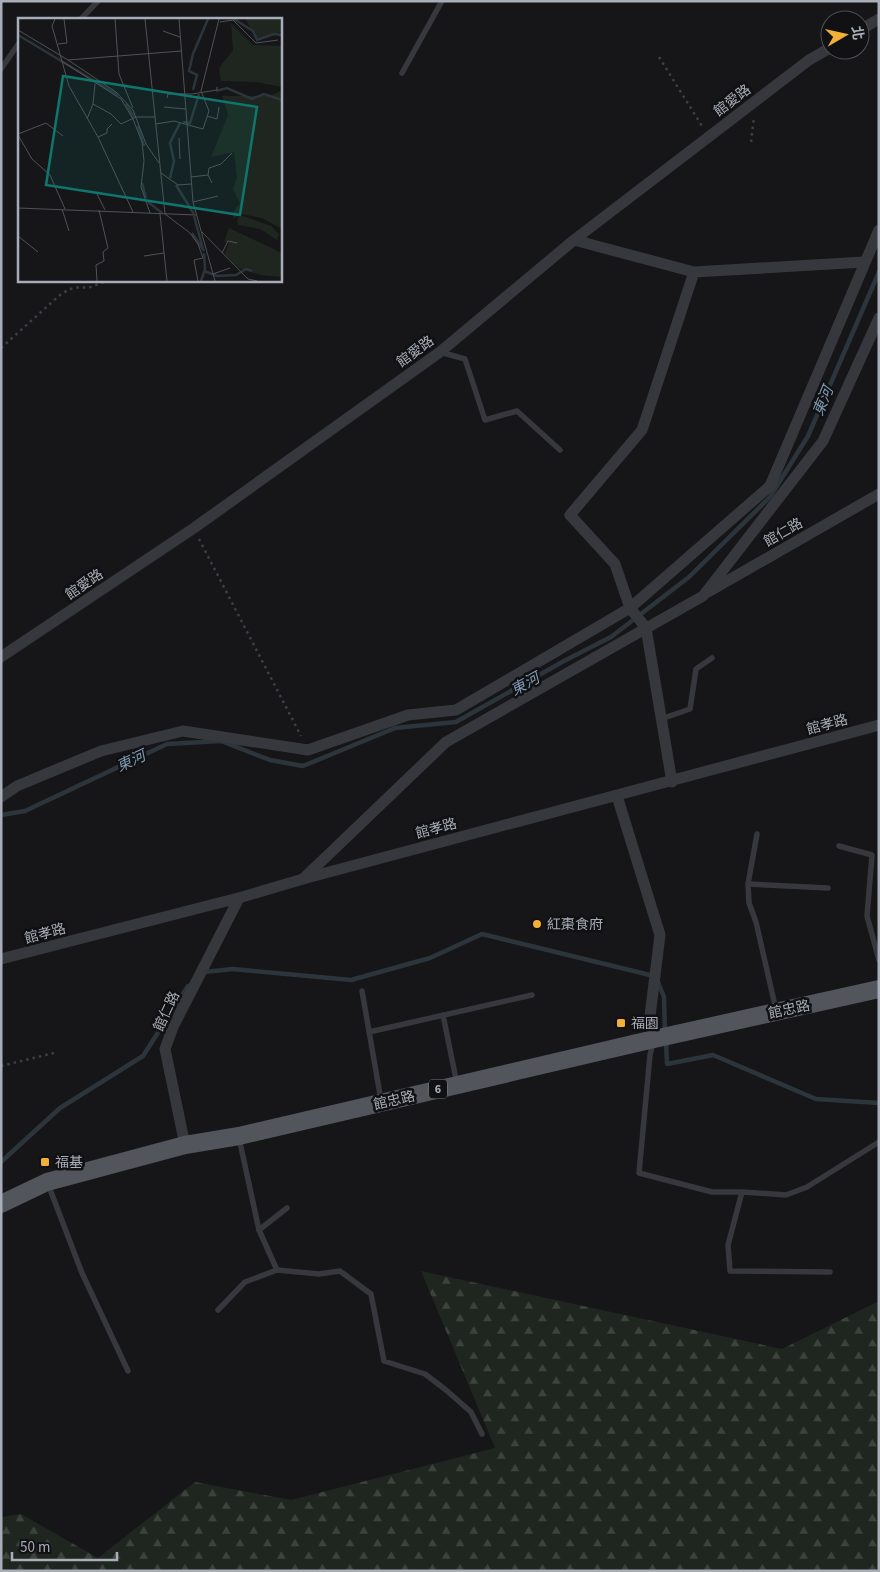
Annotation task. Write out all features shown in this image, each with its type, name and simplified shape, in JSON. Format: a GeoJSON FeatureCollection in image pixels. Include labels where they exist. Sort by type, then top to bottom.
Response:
{"type":"FeatureCollection","features":[{"type":"Feature","properties":{"kind":"main road","name":"館忠路"},"geometry":{"type":"LineString","coordinates":[[1,1204],[47,1182],[185,1145],[239,1136],[654,1039],[879,989]]}},
{"type":"Feature","properties":{"kind":"street","name":"館愛路"},"geometry":{"type":"LineString","coordinates":[[1,657],[194,528],[440,352],[574,240],[809,60],[820,54]]}},
{"type":"Feature","properties":{"kind":"street"},"geometry":{"type":"LineString","coordinates":[[1,797],[17,786],[101,751],[183,731],[308,750],[408,715],[456,710],[630,608],[770,486],[879,230]]}},
{"type":"Feature","properties":{"kind":"street"},"geometry":{"type":"LineString","coordinates":[[574,240],[694,272],[864,262]]}},
{"type":"Feature","properties":{"kind":"street"},"geometry":{"type":"LineString","coordinates":[[672,782],[646,628],[630,608],[615,564],[570,515],[642,430],[694,272]]}},
{"type":"Feature","properties":{"kind":"street"},"geometry":{"type":"LineString","coordinates":[[702,596],[824,441],[879,318]]}},
{"type":"Feature","properties":{"kind":"street","name":"館仁路"},"geometry":{"type":"LineString","coordinates":[[303,879],[446,742],[879,494]]}},
{"type":"Feature","properties":{"kind":"street","name":"館孝路"},"geometry":{"type":"LineString","coordinates":[[1,959],[239,898],[303,879],[672,782],[879,725]]}},
{"type":"Feature","properties":{"kind":"street"},"geometry":{"type":"LineString","coordinates":[[618,796],[660,935],[650,1016],[654,1039]]}},
{"type":"Feature","properties":{"kind":"street","name":"館仁路"},"geometry":{"type":"LineString","coordinates":[[185,1145],[165,1049],[173,1027],[239,898]]}},
{"type":"Feature","properties":{"kind":"lane"},"geometry":{"type":"LineString","coordinates":[[83,18],[98,1]]}},
{"type":"Feature","properties":{"kind":"lane"},"geometry":{"type":"LineString","coordinates":[[402,73],[442,1]]}},
{"type":"Feature","properties":{"kind":"lane"},"geometry":{"type":"LineString","coordinates":[[1,69],[18,44]]}},
{"type":"Feature","properties":{"kind":"lane"},"geometry":{"type":"LineString","coordinates":[[440,352],[466,359],[485,420],[517,411],[560,450]]}},
{"type":"Feature","properties":{"kind":"lane"},"geometry":{"type":"LineString","coordinates":[[661,719],[690,709],[696,670],[712,658]]}},
{"type":"Feature","properties":{"kind":"lane"},"geometry":{"type":"LineString","coordinates":[[757,834],[748,884],[749,903],[756,922],[776,1012]]}},
{"type":"Feature","properties":{"kind":"lane"},"geometry":{"type":"LineString","coordinates":[[840,846],[872,855],[867,916],[879,960]]}},
{"type":"Feature","properties":{"kind":"lane"},"geometry":{"type":"LineString","coordinates":[[748,884],[828,888]]}},
{"type":"Feature","properties":{"kind":"lane"},"geometry":{"type":"LineString","coordinates":[[362,991],[382,1102]]}},
{"type":"Feature","properties":{"kind":"lane"},"geometry":{"type":"LineString","coordinates":[[369,1032],[532,995]]}},
{"type":"Feature","properties":{"kind":"lane"},"geometry":{"type":"LineString","coordinates":[[443,1015],[457,1085]]}},
{"type":"Feature","properties":{"kind":"lane"},"geometry":{"type":"LineString","coordinates":[[654,1039],[650,1055],[639,1173],[712,1192],[786,1195],[807,1187],[879,1142]]}},
{"type":"Feature","properties":{"kind":"lane"},"geometry":{"type":"LineString","coordinates":[[239,1136],[260,1230],[277,1270]]}},
{"type":"Feature","properties":{"kind":"lane"},"geometry":{"type":"LineString","coordinates":[[47,1182],[82,1273],[128,1371]]}},
{"type":"Feature","properties":{"kind":"lane"},"geometry":{"type":"LineString","coordinates":[[742,1192],[728,1245],[730,1271],[830,1272]]}},
{"type":"Feature","properties":{"kind":"lane"},"geometry":{"type":"LineString","coordinates":[[260,1230],[287,1208]]}},
{"type":"Feature","properties":{"kind":"lane"},"geometry":{"type":"LineString","coordinates":[[218,1310],[245,1282],[277,1270],[319,1274],[340,1271],[371,1294],[384,1361],[425,1374],[471,1412],[482,1434]]}},
{"type":"Feature","properties":{"kind":"path"},"geometry":{"type":"LineString","coordinates":[[659,57],[709,136]]}},
{"type":"Feature","properties":{"kind":"path"},"geometry":{"type":"LineString","coordinates":[[751,142],[757,100]]}},
{"type":"Feature","properties":{"kind":"path"},"geometry":{"type":"LineString","coordinates":[[1,348],[61,294],[70,289],[88,288],[106,281]]}},
{"type":"Feature","properties":{"kind":"path"},"geometry":{"type":"LineString","coordinates":[[194,528],[308,750]]}},
{"type":"Feature","properties":{"kind":"path"},"geometry":{"type":"LineString","coordinates":[[1,1066],[54,1053]]}},
{"type":"Feature","properties":{"kind":"green space"},"geometry":{"type":"Polygon","coordinates":[[[421,1271],[782,1349],[879,1301],[879,1571],[4,1571],[1,1568],[1,1517],[21,1514],[98,1558],[195,1482],[291,1500],[495,1448],[421,1271]]]}},
{"type":"Feature","properties":{"kind":"waterway","name":"東河"},"geometry":{"type":"LineString","coordinates":[[1,815],[25,811],[167,744],[221,741],[270,760],[303,766],[395,728],[456,722],[564,661],[611,637],[689,577],[770,497],[808,436],[879,272]]}},
{"type":"Feature","properties":{"kind":"waterway"},"geometry":{"type":"LineString","coordinates":[[204,972],[233,969],[351,980],[430,958],[482,934],[654,976]]}},
{"type":"Feature","properties":{"kind":"waterway"},"geometry":{"type":"LineString","coordinates":[[658,982],[664,997],[665,1033]]}},
{"type":"Feature","properties":{"kind":"waterway"},"geometry":{"type":"LineString","coordinates":[[1,1162],[60,1108],[143,1056],[188,986]]}},
{"type":"Feature","properties":{"kind":"waterway"},"geometry":{"type":"LineString","coordinates":[[666,1041],[667,1064],[713,1055],[816,1099],[879,1103]]}},
{"type":"Feature","properties":{"kind":"place","name":"紅棗食府"},"geometry":{"type":"Point","coordinates":[537,924]}},
{"type":"Feature","properties":{"kind":"place","name":"福園"},"geometry":{"type":"Point","coordinates":[621,1023]}},
{"type":"Feature","properties":{"kind":"place","name":"福基"},"geometry":{"type":"Point","coordinates":[45,1162]}}]}
